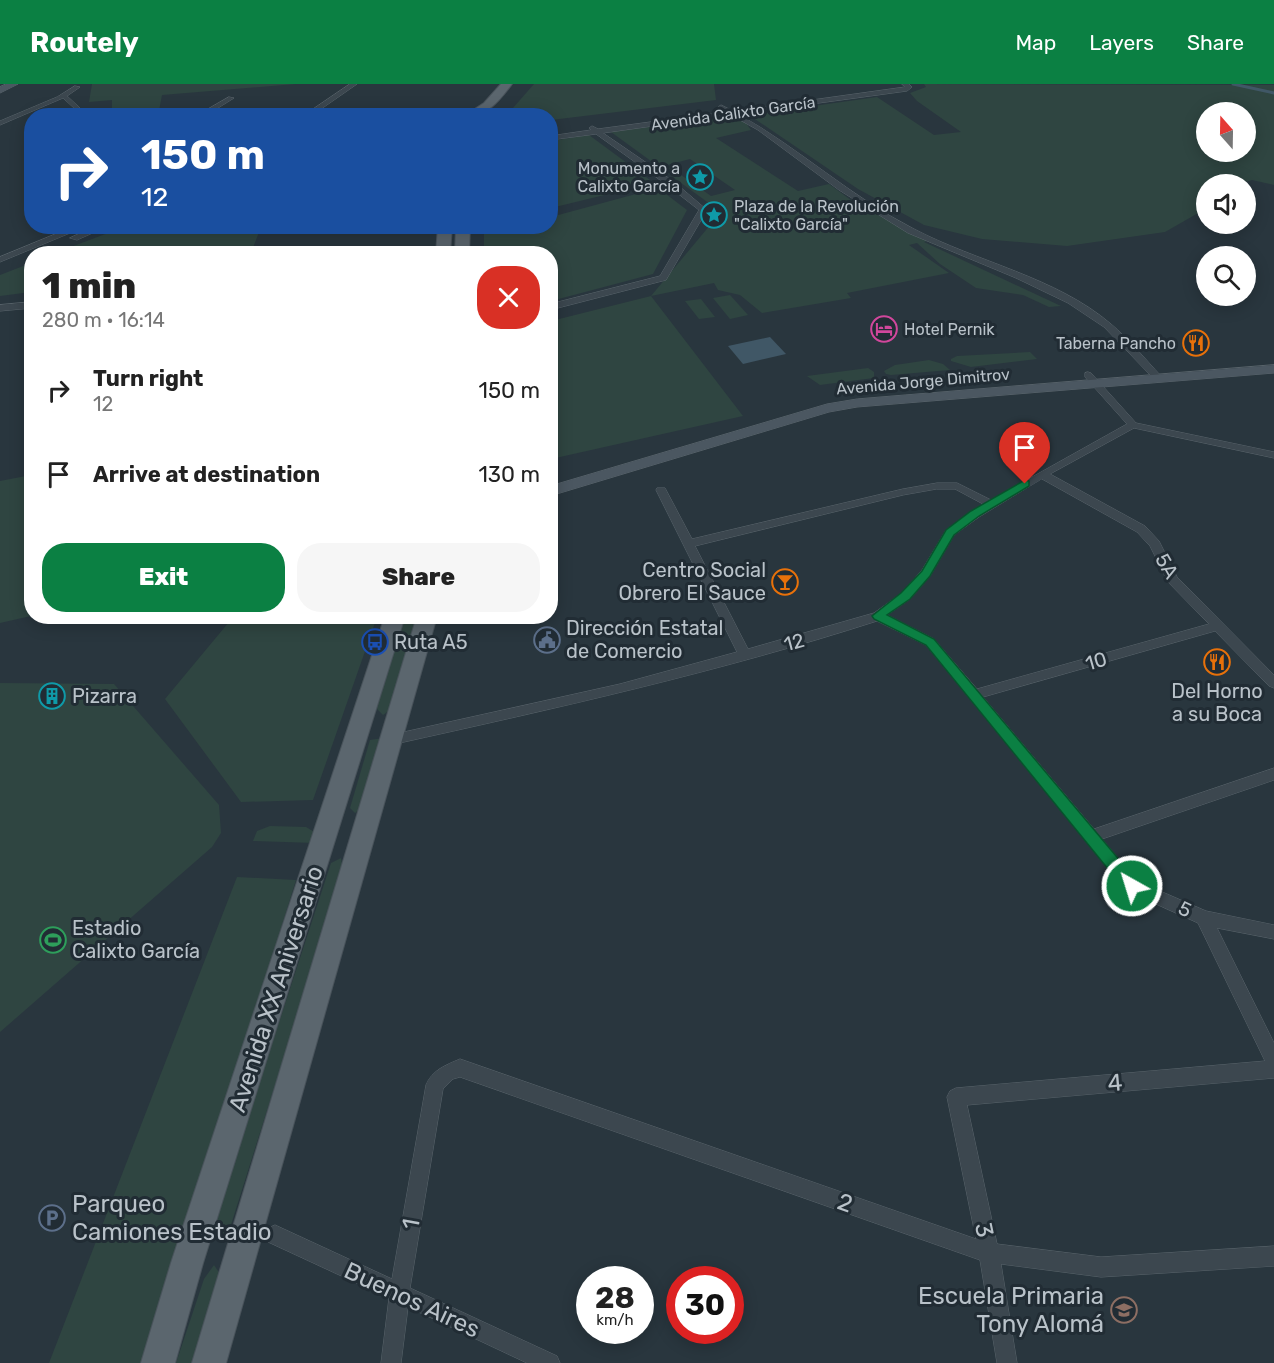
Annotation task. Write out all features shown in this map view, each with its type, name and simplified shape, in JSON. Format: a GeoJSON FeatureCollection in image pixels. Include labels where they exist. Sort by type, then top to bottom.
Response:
{"type":"FeatureCollection","features":[{"type":"Feature","properties":{"kind":"main road"},"geometry":{"type":"LineString","coordinates":[[0,90],[13,84]]}},
{"type":"Feature","properties":{"kind":"main road"},"geometry":{"type":"LineString","coordinates":[[483,108],[507,84]]}},
{"type":"Feature","properties":{"kind":"main road"},"geometry":{"type":"LineString","coordinates":[[498,108],[520,84]]}},
{"type":"Feature","properties":{"kind":"main road","name":"Avenida Jorge Dimitrov"},"geometry":{"type":"LineString","coordinates":[[1154,375],[1274,361]]}},
{"type":"Feature","properties":{"kind":"main road","name":"Avenida Jorge Dimitrov"},"geometry":{"type":"LineString","coordinates":[[558,476],[823,399],[1092,379],[1274,369]]}},
{"type":"Feature","properties":{"kind":"main road","name":"Avenida Jorge Dimitrov"},"geometry":{"type":"LineString","coordinates":[[558,489],[827,408],[1092,379]]}},
{"type":"Feature","properties":{"kind":"main road","name":"Avenida XX Aniversario"},"geometry":{"type":"LineString","coordinates":[[158,1363],[187,1263],[392,624]]}},
{"type":"Feature","properties":{"kind":"main road","name":"Avenida XX Aniversario"},"geometry":{"type":"LineString","coordinates":[[208,1363],[238,1253],[395,739],[426,624]]}},
{"type":"Feature","properties":{"kind":"street"},"geometry":{"type":"LineString","coordinates":[[34,108],[77,87],[64,84]]}},
{"type":"Feature","properties":{"kind":"street"},"geometry":{"type":"LineString","coordinates":[[318,108],[354,84]]}},
{"type":"Feature","properties":{"kind":"street","name":"Avenida Calixto García"},"geometry":{"type":"LineString","coordinates":[[558,136],[592,128],[722,107],[892,84]]}},
{"type":"Feature","properties":{"kind":"street","name":"Avenida Calixto García"},"geometry":{"type":"LineString","coordinates":[[558,130],[731,113],[907,89],[909,87],[905,84]]}},
{"type":"Feature","properties":{"kind":"street"},"geometry":{"type":"LineString","coordinates":[[63,95],[77,108]]}},
{"type":"Feature","properties":{"kind":"street"},"geometry":{"type":"LineString","coordinates":[[213,108],[231,98]]}},
{"type":"Feature","properties":{"kind":"street"},"geometry":{"type":"LineString","coordinates":[[722,107],[760,129],[842,188],[911,231],[1019,276],[1071,301],[1107,325],[1154,375]]}},
{"type":"Feature","properties":{"kind":"street"},"geometry":{"type":"LineString","coordinates":[[0,123],[24,112]]}},
{"type":"Feature","properties":{"kind":"street"},"geometry":{"type":"LineString","coordinates":[[558,305],[663,278],[704,210],[592,128]]}},
{"type":"Feature","properties":{"kind":"street"},"geometry":{"type":"LineString","coordinates":[[34,246],[63,234]]}},
{"type":"Feature","properties":{"kind":"street"},"geometry":{"type":"LineString","coordinates":[[55,246],[85,234]]}},
{"type":"Feature","properties":{"kind":"street"},"geometry":{"type":"LineString","coordinates":[[0,260],[24,250]]}},
{"type":"Feature","properties":{"kind":"street"},"geometry":{"type":"LineString","coordinates":[[0,268],[24,258]]}},
{"type":"Feature","properties":{"kind":"street"},"geometry":{"type":"LineString","coordinates":[[0,308],[24,306]]}},
{"type":"Feature","properties":{"kind":"street"},"geometry":{"type":"LineString","coordinates":[[1092,379],[1133,425],[1274,455]]}},
{"type":"Feature","properties":{"kind":"street","name":"12"},"geometry":{"type":"LineString","coordinates":[[395,739],[620,689],[822,634],[878,616],[906,596],[926,573],[950,533],[991,504],[1133,425]]}},
{"type":"Feature","properties":{"kind":"street","name":"5A"},"geometry":{"type":"LineString","coordinates":[[1042,474],[1141,529],[1155,544],[1172,579],[1274,682]]}},
{"type":"Feature","properties":{"kind":"street"},"geometry":{"type":"LineString","coordinates":[[688,544],[903,492],[937,486],[957,486],[991,504]]}},
{"type":"Feature","properties":{"kind":"street"},"geometry":{"type":"LineString","coordinates":[[661,490],[745,655]]}},
{"type":"Feature","properties":{"kind":"street","name":"5"},"geometry":{"type":"LineString","coordinates":[[878,616],[930,642],[1132,886],[1204,918],[1274,1061]]}},
{"type":"Feature","properties":{"kind":"street","name":"10"},"geometry":{"type":"LineString","coordinates":[[974,695],[1217,626]]}},
{"type":"Feature","properties":{"kind":"street"},"geometry":{"type":"LineString","coordinates":[[1090,836],[1274,774]]}},
{"type":"Feature","properties":{"kind":"street"},"geometry":{"type":"LineString","coordinates":[[1204,918],[1274,932]]}},
{"type":"Feature","properties":{"kind":"street","name":"2"},"geometry":{"type":"LineString","coordinates":[[435,1086],[447,1073],[460,1068],[989,1253],[1101,1267],[1274,1256]]}},
{"type":"Feature","properties":{"kind":"street","name":"4"},"geometry":{"type":"LineString","coordinates":[[956,1098],[1274,1069]]}},
{"type":"Feature","properties":{"kind":"street","name":"1"},"geometry":{"type":"LineString","coordinates":[[392,1363],[399,1295],[435,1086]]}},
{"type":"Feature","properties":{"kind":"street","name":"3"},"geometry":{"type":"LineString","coordinates":[[956,1098],[989,1253],[1007,1363]]}},
{"type":"Feature","properties":{"kind":"street","name":"Buenos Aires"},"geometry":{"type":"LineString","coordinates":[[275,1236],[550,1363]]}},
{"type":"Feature","properties":{"kind":"green space"},"geometry":{"type":"Polygon","coordinates":[[[92,84],[296,84],[162,95],[160,108],[112,108],[112,100],[89,102],[92,84]]]}},
{"type":"Feature","properties":{"kind":"green space"},"geometry":{"type":"Polygon","coordinates":[[[534,84],[714,84],[716,100],[558,119],[558,108],[513,108],[534,84]]]}},
{"type":"Feature","properties":{"kind":"green space"},"geometry":{"type":"Polygon","coordinates":[[[924,84],[1274,85],[1274,185],[1256,181],[1256,174],[1196,174],[1196,214],[1165,232],[1067,246],[982,239],[924,225],[858,189],[749,115],[877,97],[934,135],[961,132],[917,101],[910,93],[926,87],[924,84]]]}},
{"type":"Feature","properties":{"kind":"green space"},"geometry":{"type":"Polygon","coordinates":[[[740,115],[751,130],[716,138],[798,191],[829,184],[859,206],[930,240],[924,242],[1061,306],[1049,307],[1023,295],[976,288],[940,264],[917,243],[909,245],[949,273],[847,293],[851,298],[762,313],[740,295],[718,290],[714,283],[651,296],[721,212],[611,132],[740,115]],[[690,159],[667,165],[711,196],[735,190],[690,159]]]}},
{"type":"Feature","properties":{"kind":"green space"},"geometry":{"type":"Polygon","coordinates":[[[589,135],[654,183],[558,206],[558,140],[589,135]]]}},
{"type":"Feature","properties":{"kind":"green space"},"geometry":{"type":"Polygon","coordinates":[[[658,188],[687,210],[653,274],[558,299],[558,246],[484,246],[484,234],[558,234],[558,215],[658,188]]]}},
{"type":"Feature","properties":{"kind":"green space"},"geometry":{"type":"Polygon","coordinates":[[[105,234],[258,234],[254,246],[74,246],[105,234]]]}},
{"type":"Feature","properties":{"kind":"green space"},"geometry":{"type":"Polygon","coordinates":[[[24,266],[24,293],[0,296],[0,275],[24,266]]]}},
{"type":"Feature","properties":{"kind":"green space"},"geometry":{"type":"Polygon","coordinates":[[[730,295],[748,315],[730,319],[713,298],[730,295]]]}},
{"type":"Feature","properties":{"kind":"green space"},"geometry":{"type":"Polygon","coordinates":[[[651,296],[743,416],[558,457],[558,319],[651,296]]]}},
{"type":"Feature","properties":{"kind":"green space"},"geometry":{"type":"Polygon","coordinates":[[[701,299],[715,317],[699,319],[685,301],[701,299]]]}},
{"type":"Feature","properties":{"kind":"green space"},"geometry":{"type":"Polygon","coordinates":[[[1030,352],[1037,359],[971,367],[951,361],[957,356],[1030,352]]]}},
{"type":"Feature","properties":{"kind":"green space"},"geometry":{"type":"Polygon","coordinates":[[[929,360],[943,364],[950,370],[891,375],[884,371],[895,365],[929,360]]]}},
{"type":"Feature","properties":{"kind":"green space"},"geometry":{"type":"Polygon","coordinates":[[[868,368],[874,372],[874,378],[820,385],[807,376],[868,368]]]}},
{"type":"Feature","properties":{"kind":"green space"},"geometry":{"type":"Polygon","coordinates":[[[24,476],[24,618],[0,623],[0,481],[24,476]]]}},
{"type":"Feature","properties":{"kind":"green space"},"geometry":{"type":"Polygon","coordinates":[[[227,624],[375,624],[313,800],[241,802],[165,699],[227,624]]]}},
{"type":"Feature","properties":{"kind":"green space"},"geometry":{"type":"Polygon","coordinates":[[[403,624],[415,624],[390,710],[383,715],[376,708],[403,624]]]}},
{"type":"Feature","properties":{"kind":"green space","name":"Estadio Calixto García"},"geometry":{"type":"Polygon","coordinates":[[[0,683],[114,684],[219,805],[221,833],[212,847],[0,1032],[0,683]]]}},
{"type":"Feature","properties":{"kind":"green space"},"geometry":{"type":"Polygon","coordinates":[[[383,738],[361,809],[355,813],[350,808],[370,740],[383,738]]]}},
{"type":"Feature","properties":{"kind":"green space"},"geometry":{"type":"Polygon","coordinates":[[[270,826],[306,827],[316,833],[315,843],[253,841],[257,831],[270,826]]]}},
{"type":"Feature","properties":{"kind":"green space"},"geometry":{"type":"Polygon","coordinates":[[[341,858],[343,870],[229,1231],[220,1241],[211,1231],[331,863],[341,858]]]}},
{"type":"Feature","properties":{"kind":"green space"},"geometry":{"type":"Polygon","coordinates":[[[237,877],[296,880],[146,1363],[49,1363],[237,877]]]}},
{"type":"Feature","properties":{"kind":"green space"},"geometry":{"type":"Polygon","coordinates":[[[214,1265],[222,1277],[197,1363],[176,1363],[204,1279],[214,1265]]]}},
{"type":"Feature","properties":{"kind":"water"},"geometry":{"type":"Polygon","coordinates":[[[770,337],[786,354],[743,364],[728,346],[770,337]]]}},
{"type":"Feature","properties":{"kind":"waterway"},"geometry":{"type":"LineString","coordinates":[[1233,84],[1274,93]]}},
{"type":"Feature","properties":{"kind":"place","name":"Monumento a Calixto García"},"geometry":{"type":"Point","coordinates":[700,177]}},
{"type":"Feature","properties":{"kind":"place","name":"Plaza de la Revolución \"Calixto García\""},"geometry":{"type":"Point","coordinates":[714,215]}},
{"type":"Feature","properties":{"kind":"place","name":"Hotel Pernik"},"geometry":{"type":"Point","coordinates":[884,329]}},
{"type":"Feature","properties":{"kind":"place","name":"Taberna Pancho"},"geometry":{"type":"Point","coordinates":[1196,343]}},
{"type":"Feature","properties":{"kind":"place","name":"Centro Social Obrero El Sauce"},"geometry":{"type":"Point","coordinates":[785,582]}},
{"type":"Feature","properties":{"kind":"place","name":"Dirección Estatal de Comercio"},"geometry":{"type":"Point","coordinates":[547,640]}},
{"type":"Feature","properties":{"kind":"place","name":"Ruta A5"},"geometry":{"type":"Point","coordinates":[375,642]}},
{"type":"Feature","properties":{"kind":"place","name":"Del Horno a su Boca"},"geometry":{"type":"Point","coordinates":[1217,662]}},
{"type":"Feature","properties":{"kind":"place","name":"Pizarra"},"geometry":{"type":"Point","coordinates":[52,696]}},
{"type":"Feature","properties":{"kind":"place","name":"Estadio Calixto García"},"geometry":{"type":"Point","coordinates":[53,940]}},
{"type":"Feature","properties":{"kind":"place","name":"Parqueo Camiones Estadio"},"geometry":{"type":"Point","coordinates":[52,1218]}},
{"type":"Feature","properties":{"kind":"place","name":"Escuela Primaria Tony Alomá"},"geometry":{"type":"Point","coordinates":[1124,1310]}},
{"type":"Feature","properties":{"kind":"route"},"geometry":{"type":"LineString","coordinates":[[1025,484],[975,514],[950,533],[926,573],[906,596],[878,616],[930,642],[1132,886]]}}]}
